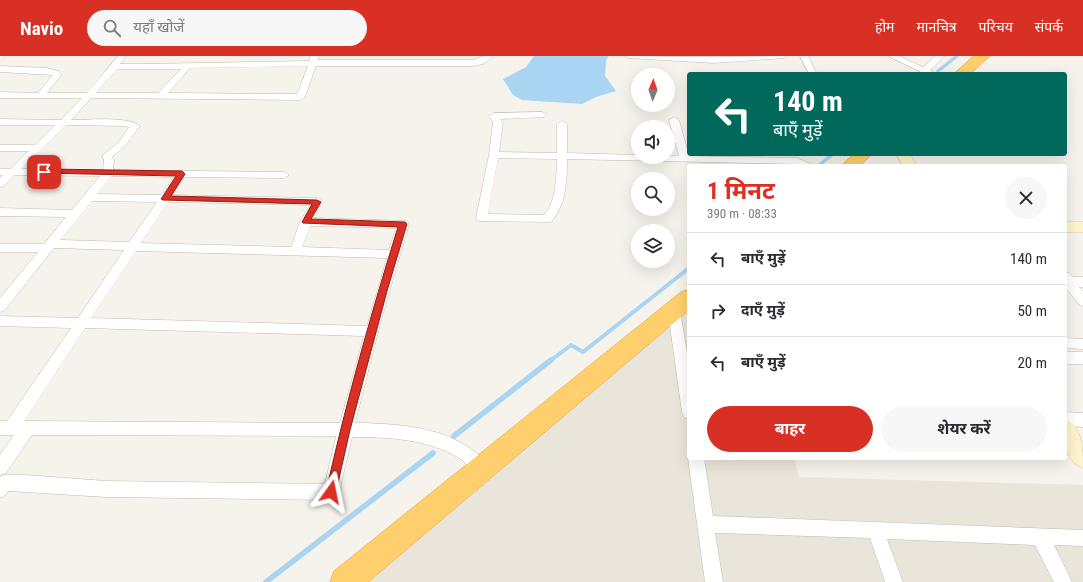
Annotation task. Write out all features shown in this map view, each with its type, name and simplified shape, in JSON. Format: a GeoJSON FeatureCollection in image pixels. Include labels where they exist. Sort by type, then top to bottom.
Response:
{"type":"FeatureCollection","features":[{"type":"Feature","properties":{"kind":"highway"},"geometry":{"type":"LineString","coordinates":[[963,72],[983,56]]}},
{"type":"Feature","properties":{"kind":"highway"},"geometry":{"type":"LineString","coordinates":[[852,164],[862,156]]}},
{"type":"Feature","properties":{"kind":"highway"},"geometry":{"type":"LineString","coordinates":[[354,578],[681,305]]}},
{"type":"Feature","properties":{"kind":"street"},"geometry":{"type":"LineString","coordinates":[[0,184],[88,97],[122,56]]}},
{"type":"Feature","properties":{"kind":"street"},"geometry":{"type":"LineString","coordinates":[[115,66],[187,67],[313,60],[474,63],[480,62],[490,56]]}},
{"type":"Feature","properties":{"kind":"street"},"geometry":{"type":"LineString","coordinates":[[628,56],[713,60],[784,56]]}},
{"type":"Feature","properties":{"kind":"street"},"geometry":{"type":"LineString","coordinates":[[804,56],[812,72]]}},
{"type":"Feature","properties":{"kind":"street"},"geometry":{"type":"LineString","coordinates":[[892,56],[924,71]]}},
{"type":"Feature","properties":{"kind":"street"},"geometry":{"type":"LineString","coordinates":[[924,71],[929,56]]}},
{"type":"Feature","properties":{"kind":"street"},"geometry":{"type":"LineString","coordinates":[[924,71],[942,56]]}},
{"type":"Feature","properties":{"kind":"street"},"geometry":{"type":"LineString","coordinates":[[2,96],[300,97],[313,60]]}},
{"type":"Feature","properties":{"kind":"street"},"geometry":{"type":"LineString","coordinates":[[160,97],[187,67]]}},
{"type":"Feature","properties":{"kind":"street"},"geometry":{"type":"LineString","coordinates":[[0,69],[46,71],[56,73],[57,75],[55,80],[40,96]]}},
{"type":"Feature","properties":{"kind":"street"},"geometry":{"type":"LineString","coordinates":[[542,115],[494,116],[498,122],[494,155],[482,218],[546,219],[553,215],[560,195],[562,124]]}},
{"type":"Feature","properties":{"kind":"street"},"geometry":{"type":"LineString","coordinates":[[0,122],[125,123],[136,126],[122,144],[107,156],[109,160],[108,172],[0,307]]}},
{"type":"Feature","properties":{"kind":"street"},"geometry":{"type":"LineString","coordinates":[[675,123],[685,158]]}},
{"type":"Feature","properties":{"kind":"street"},"geometry":{"type":"LineString","coordinates":[[0,148],[36,148]]}},
{"type":"Feature","properties":{"kind":"street"},"geometry":{"type":"LineString","coordinates":[[494,155],[797,161],[803,164]]}},
{"type":"Feature","properties":{"kind":"street"},"geometry":{"type":"LineString","coordinates":[[0,172],[284,175]]}},
{"type":"Feature","properties":{"kind":"street"},"geometry":{"type":"LineString","coordinates":[[5,428],[83,322],[182,174]]}},
{"type":"Feature","properties":{"kind":"street"},"geometry":{"type":"LineString","coordinates":[[88,197],[317,202],[306,222],[295,251]]}},
{"type":"Feature","properties":{"kind":"street"},"geometry":{"type":"LineString","coordinates":[[0,212],[75,214]]}},
{"type":"Feature","properties":{"kind":"street"},"geometry":{"type":"LineString","coordinates":[[28,428],[1,481],[106,489],[331,492],[345,430],[393,254],[403,224],[306,222]]}},
{"type":"Feature","properties":{"kind":"street"},"geometry":{"type":"LineString","coordinates":[[1067,227],[1083,227]]}},
{"type":"Feature","properties":{"kind":"street"},"geometry":{"type":"LineString","coordinates":[[0,248],[48,246],[134,247],[393,254]]}},
{"type":"Feature","properties":{"kind":"street"},"geometry":{"type":"LineString","coordinates":[[1067,280],[1083,282]]}},
{"type":"Feature","properties":{"kind":"street"},"geometry":{"type":"LineString","coordinates":[[1067,281],[1083,301]]}},
{"type":"Feature","properties":{"kind":"street"},"geometry":{"type":"LineString","coordinates":[[681,305],[687,385]]}},
{"type":"Feature","properties":{"kind":"street"},"geometry":{"type":"LineString","coordinates":[[0,321],[83,322],[372,331]]}},
{"type":"Feature","properties":{"kind":"street"},"geometry":{"type":"LineString","coordinates":[[1067,343],[1083,344]]}},
{"type":"Feature","properties":{"kind":"street"},"geometry":{"type":"LineString","coordinates":[[1067,358],[1083,358]]}},
{"type":"Feature","properties":{"kind":"street"},"geometry":{"type":"LineString","coordinates":[[1067,419],[1083,420]]}},
{"type":"Feature","properties":{"kind":"street"},"geometry":{"type":"LineString","coordinates":[[5,428],[381,430],[434,438],[468,455],[482,470]]}},
{"type":"Feature","properties":{"kind":"street"},"geometry":{"type":"LineString","coordinates":[[1067,431],[1083,458]]}},
{"type":"Feature","properties":{"kind":"street"},"geometry":{"type":"LineString","coordinates":[[696,460],[714,582]]}},
{"type":"Feature","properties":{"kind":"street"},"geometry":{"type":"LineString","coordinates":[[706,524],[1083,538]]}},
{"type":"Feature","properties":{"kind":"street"},"geometry":{"type":"LineString","coordinates":[[876,530],[894,582]]}},
{"type":"Feature","properties":{"kind":"street"},"geometry":{"type":"LineString","coordinates":[[1040,536],[1063,582]]}},
{"type":"Feature","properties":{"kind":"shaded area"},"geometry":{"type":"Polygon","coordinates":[[[687,300],[687,460],[795,460],[799,477],[1083,485],[1083,582],[346,582],[687,300]]]}},
{"type":"Feature","properties":{"kind":"water"},"geometry":{"type":"Polygon","coordinates":[[[534,56],[609,56],[606,60],[605,76],[616,91],[596,97],[582,104],[522,100],[513,95],[503,79],[526,67],[534,56]]]}},
{"type":"Feature","properties":{"kind":"waterway"},"geometry":{"type":"LineString","coordinates":[[938,71],[957,56]]}},
{"type":"Feature","properties":{"kind":"waterway"},"geometry":{"type":"LineString","coordinates":[[820,164],[830,156]]}},
{"type":"Feature","properties":{"kind":"waterway"},"geometry":{"type":"LineString","coordinates":[[550,361],[571,345],[583,352],[687,270]]}},
{"type":"Feature","properties":{"kind":"waterway"},"geometry":{"type":"LineString","coordinates":[[454,436],[551,360]]}},
{"type":"Feature","properties":{"kind":"waterway"},"geometry":{"type":"LineString","coordinates":[[266,582],[433,453]]}},
{"type":"Feature","properties":{"kind":"route"},"geometry":{"type":"LineString","coordinates":[[44,172],[182,174],[165,199],[317,202],[306,222],[403,224],[382,291],[345,430],[331,492]]}}]}
